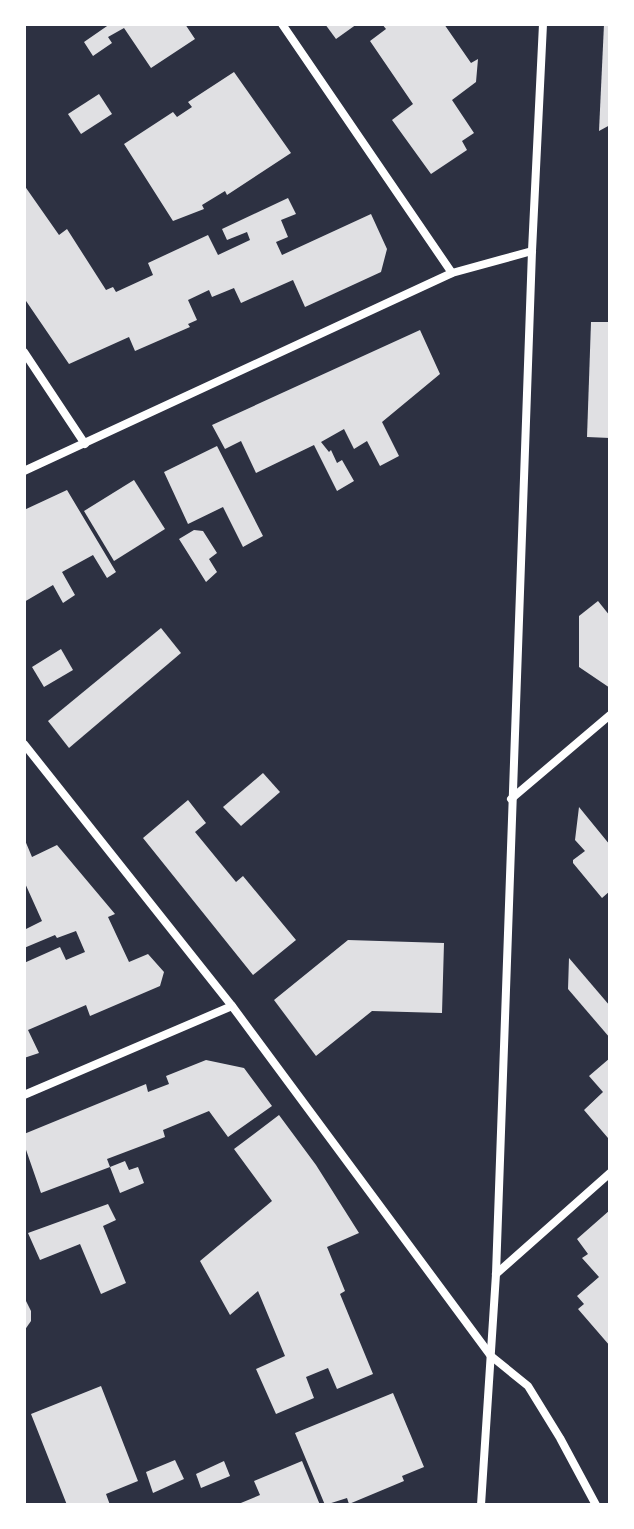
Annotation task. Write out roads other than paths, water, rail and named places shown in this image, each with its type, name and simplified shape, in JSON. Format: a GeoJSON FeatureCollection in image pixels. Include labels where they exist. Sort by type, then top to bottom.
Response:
{"type":"FeatureCollection","features":[{"type":"Feature","properties":{"kind":"street"},"geometry":{"type":"LineString","coordinates":[[282,24],[452,273]]}},
{"type":"Feature","properties":{"kind":"street"},"geometry":{"type":"LineString","coordinates":[[481,1505],[496,1274],[511,799],[543,24]]}},
{"type":"Feature","properties":{"kind":"street"},"geometry":{"type":"LineString","coordinates":[[24,471],[452,273],[532,251]]}},
{"type":"Feature","properties":{"kind":"street"},"geometry":{"type":"LineString","coordinates":[[24,352],[85,444]]}},
{"type":"Feature","properties":{"kind":"street"},"geometry":{"type":"LineString","coordinates":[[511,799],[610,715]]}},
{"type":"Feature","properties":{"kind":"street"},"geometry":{"type":"LineString","coordinates":[[24,744],[232,1006],[491,1356],[528,1386],[596,1505]]}},
{"type":"Feature","properties":{"kind":"street"},"geometry":{"type":"LineString","coordinates":[[24,1095],[232,1006]]}},
{"type":"Feature","properties":{"kind":"street"},"geometry":{"type":"LineString","coordinates":[[496,1274],[610,1173]]}}]}
